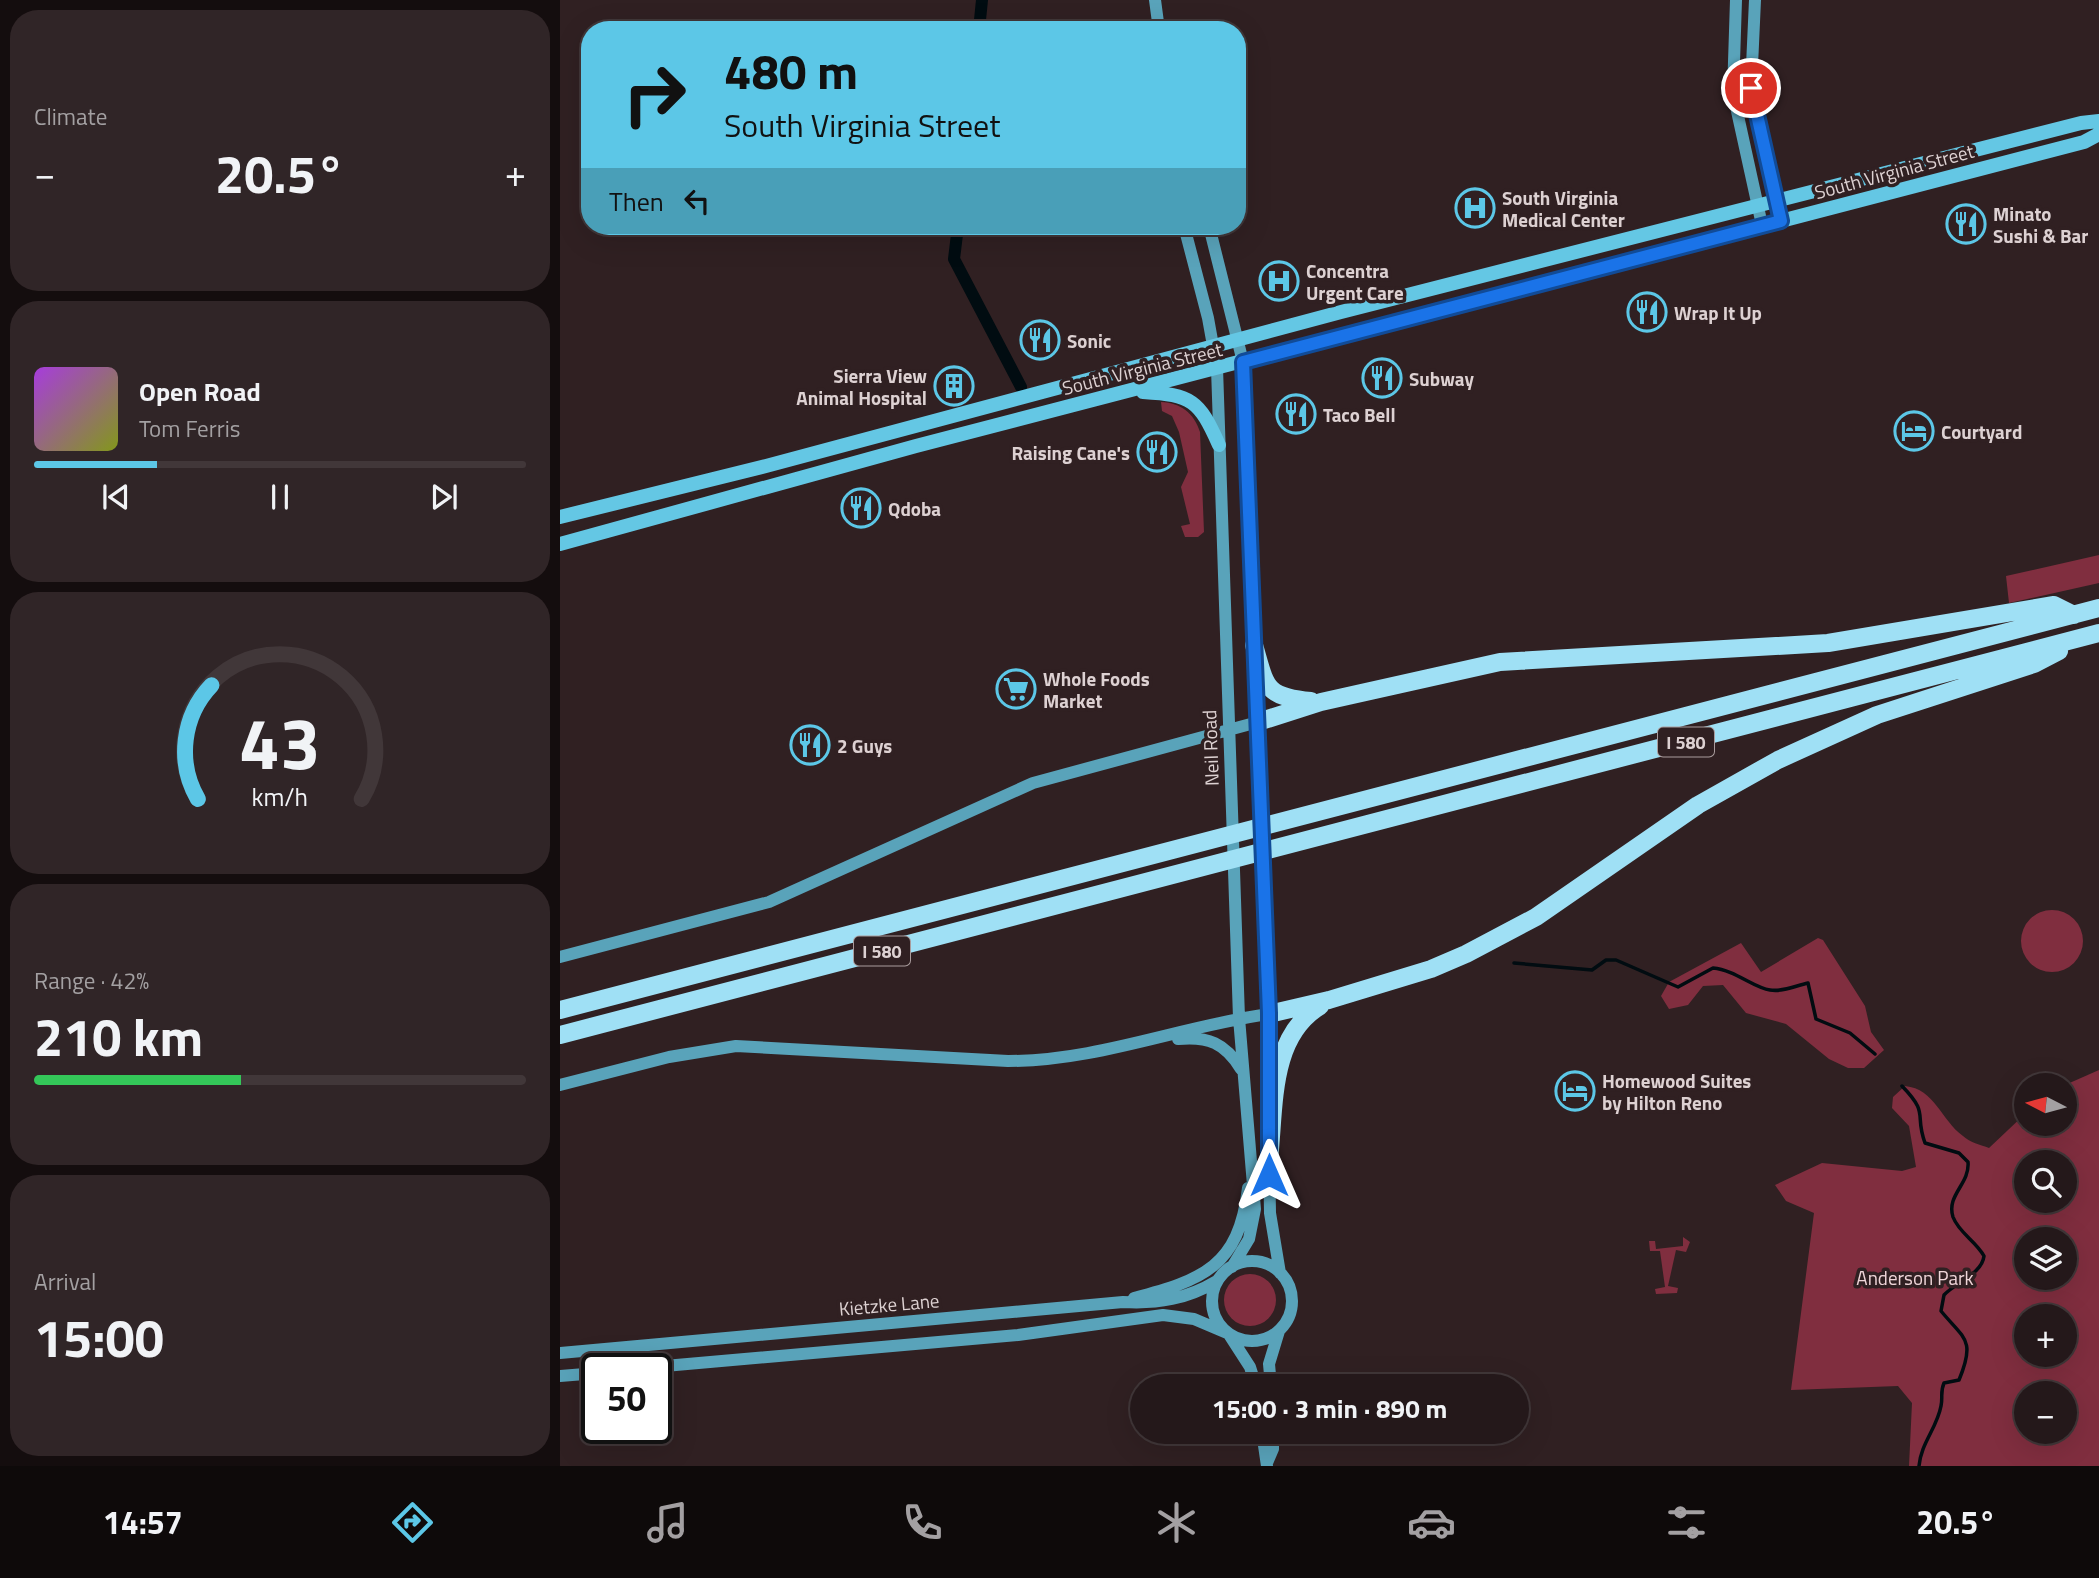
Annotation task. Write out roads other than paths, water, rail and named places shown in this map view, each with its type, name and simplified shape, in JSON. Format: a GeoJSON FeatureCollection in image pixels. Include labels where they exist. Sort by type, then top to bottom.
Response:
{"type":"FeatureCollection","features":[{"type":"Feature","properties":{"kind":"highway"},"geometry":{"type":"LineString","coordinates":[[1258,722],[1321,702],[1500,662],[1828,643],[2054,605],[2074,615]]}},
{"type":"Feature","properties":{"kind":"highway","name":"I 580"},"geometry":{"type":"LineString","coordinates":[[560,1010],[2099,608]]}},
{"type":"Feature","properties":{"kind":"highway","name":"I 580"},"geometry":{"type":"LineString","coordinates":[[560,1035],[2099,633]]}},
{"type":"Feature","properties":{"kind":"highway"},"geometry":{"type":"LineString","coordinates":[[1269,1013],[1329,1000],[1431,969],[1505,935],[1699,806],[1821,739],[1877,715],[2034,664],[2079,638]]}},
{"type":"Feature","properties":{"kind":"highway"},"geometry":{"type":"LineString","coordinates":[[1254,645],[1264,679],[1272,693],[1287,699],[1321,702]]}},
{"type":"Feature","properties":{"kind":"highway"},"geometry":{"type":"LineString","coordinates":[[1269,1160],[1283,1049],[1299,1022],[1329,1000]]}},
{"type":"Feature","properties":{"kind":"main road"},"geometry":{"type":"LineString","coordinates":[[1155,0],[1158,21]]}},
{"type":"Feature","properties":{"kind":"main road"},"geometry":{"type":"LineString","coordinates":[[1736,0],[1733,93],[1762,225]]}},
{"type":"Feature","properties":{"kind":"main road"},"geometry":{"type":"LineString","coordinates":[[1755,0],[1751,88],[1781,221]]}},
{"type":"Feature","properties":{"kind":"main road","name":"South Virginia Street"},"geometry":{"type":"LineString","coordinates":[[560,517],[754,469],[1758,205],[2081,123],[2099,121]]}},
{"type":"Feature","properties":{"kind":"main road","name":"South Virginia Street"},"geometry":{"type":"LineString","coordinates":[[560,544],[822,471],[2084,142],[2099,134]]}},
{"type":"Feature","properties":{"kind":"main road","name":"Neil Road"},"geometry":{"type":"LineString","coordinates":[[1186,235],[1217,368],[1239,1018],[1255,1220],[1249,1239],[1232,1267]]}},
{"type":"Feature","properties":{"kind":"main road"},"geometry":{"type":"LineString","coordinates":[[1211,235],[1240,340],[1243,362],[1269,1013],[1270,1213],[1280,1273],[1292,1297],[1286,1321],[1279,1331],[1269,1364],[1270,1374]]}},
{"type":"Feature","properties":{"kind":"main road"},"geometry":{"type":"LineString","coordinates":[[1128,391],[1187,397],[1202,411],[1219,445]]}},
{"type":"Feature","properties":{"kind":"main road"},"geometry":{"type":"LineString","coordinates":[[560,957],[769,902],[1033,783],[1258,722]]}},
{"type":"Feature","properties":{"kind":"main road"},"geometry":{"type":"LineString","coordinates":[[560,1086],[669,1057],[736,1046],[1029,1061],[1074,1057],[1269,1013]]}},
{"type":"Feature","properties":{"kind":"main road"},"geometry":{"type":"LineString","coordinates":[[1136,1043],[1203,1038],[1231,1052],[1242,1072]]}},
{"type":"Feature","properties":{"kind":"main road"},"geometry":{"type":"LineString","coordinates":[[1123,1302],[1176,1288],[1208,1271],[1233,1241],[1243,1217],[1250,1174]]}},
{"type":"Feature","properties":{"kind":"main road"},"geometry":{"type":"LineString","coordinates":[[1252,1374],[1228,1334],[1215,1319],[1212,1306],[1217,1281],[1232,1267],[1257,1262],[1280,1273]]}},
{"type":"Feature","properties":{"kind":"main road","name":"Kietzke Lane"},"geometry":{"type":"LineString","coordinates":[[560,1353],[1123,1302],[1156,1303],[1185,1297],[1217,1281]]}},
{"type":"Feature","properties":{"kind":"main road"},"geometry":{"type":"LineString","coordinates":[[672,1365],[1018,1335],[1163,1315],[1194,1319],[1228,1334],[1257,1341],[1279,1331]]}},
{"type":"Feature","properties":{"kind":"main road"},"geometry":{"type":"LineString","coordinates":[[560,1376],[581,1374]]}},
{"type":"Feature","properties":{"kind":"main road"},"geometry":{"type":"LineString","coordinates":[[1264,1444],[1267,1464]]}},
{"type":"Feature","properties":{"kind":"main road"},"geometry":{"type":"LineString","coordinates":[[1267,1464],[1273,1444]]}},
{"type":"Feature","properties":{"kind":"waterway"},"geometry":{"type":"LineString","coordinates":[[980,21],[982,0]]}},
{"type":"Feature","properties":{"kind":"waterway"},"geometry":{"type":"LineString","coordinates":[[957,235],[954,259],[1021,387]]}},
{"type":"Feature","properties":{"kind":"waterway"},"geometry":{"type":"LineString","coordinates":[[1514,963],[1592,970],[1606,960],[1616,960],[1678,987],[1713,968],[1770,990],[1808,983],[1816,1019],[1850,1033],[1875,1054]]}},
{"type":"Feature","properties":{"kind":"waterway"},"geometry":{"type":"LineString","coordinates":[[1902,1086],[1919,1109],[1925,1143],[1959,1153],[1968,1162],[1966,1177],[1953,1202],[1953,1217],[1959,1228],[1984,1256],[1974,1273],[1944,1295],[1941,1311],[1961,1334],[1967,1348],[1967,1356],[1959,1380],[1944,1383],[1939,1414],[1919,1466]]}},
{"type":"Feature","properties":{"kind":"place","name":"South Virginia Medical Center"},"geometry":{"type":"Point","coordinates":[1475,208]}},
{"type":"Feature","properties":{"kind":"place","name":"Minato Sushi & Bar"},"geometry":{"type":"Point","coordinates":[1966,224]}},
{"type":"Feature","properties":{"kind":"place","name":"Concentra Urgent Care"},"geometry":{"type":"Point","coordinates":[1279,281]}},
{"type":"Feature","properties":{"kind":"place","name":"Wrap It Up"},"geometry":{"type":"Point","coordinates":[1647,312]}},
{"type":"Feature","properties":{"kind":"place","name":"Sonic"},"geometry":{"type":"Point","coordinates":[1040,340]}},
{"type":"Feature","properties":{"kind":"place","name":"Subway"},"geometry":{"type":"Point","coordinates":[1382,378]}},
{"type":"Feature","properties":{"kind":"place","name":"Sierra View Animal Hospital"},"geometry":{"type":"Point","coordinates":[954,386]}},
{"type":"Feature","properties":{"kind":"place","name":"Taco Bell"},"geometry":{"type":"Point","coordinates":[1296,414]}},
{"type":"Feature","properties":{"kind":"place","name":"Courtyard"},"geometry":{"type":"Point","coordinates":[1914,431]}},
{"type":"Feature","properties":{"kind":"place","name":"Raising Cane's"},"geometry":{"type":"Point","coordinates":[1157,452]}},
{"type":"Feature","properties":{"kind":"place","name":"Qdoba"},"geometry":{"type":"Point","coordinates":[861,508]}},
{"type":"Feature","properties":{"kind":"place","name":"Whole Foods Market"},"geometry":{"type":"Point","coordinates":[1016,689]}},
{"type":"Feature","properties":{"kind":"place","name":"2 Guys"},"geometry":{"type":"Point","coordinates":[810,745]}},
{"type":"Feature","properties":{"kind":"place","name":"Homewood Suites by Hilton Reno"},"geometry":{"type":"Point","coordinates":[1575,1091]}},
{"type":"Feature","properties":{"kind":"park label","name":"Anderson Park"},"geometry":{"type":"Point","coordinates":[1915,1277]}}]}
